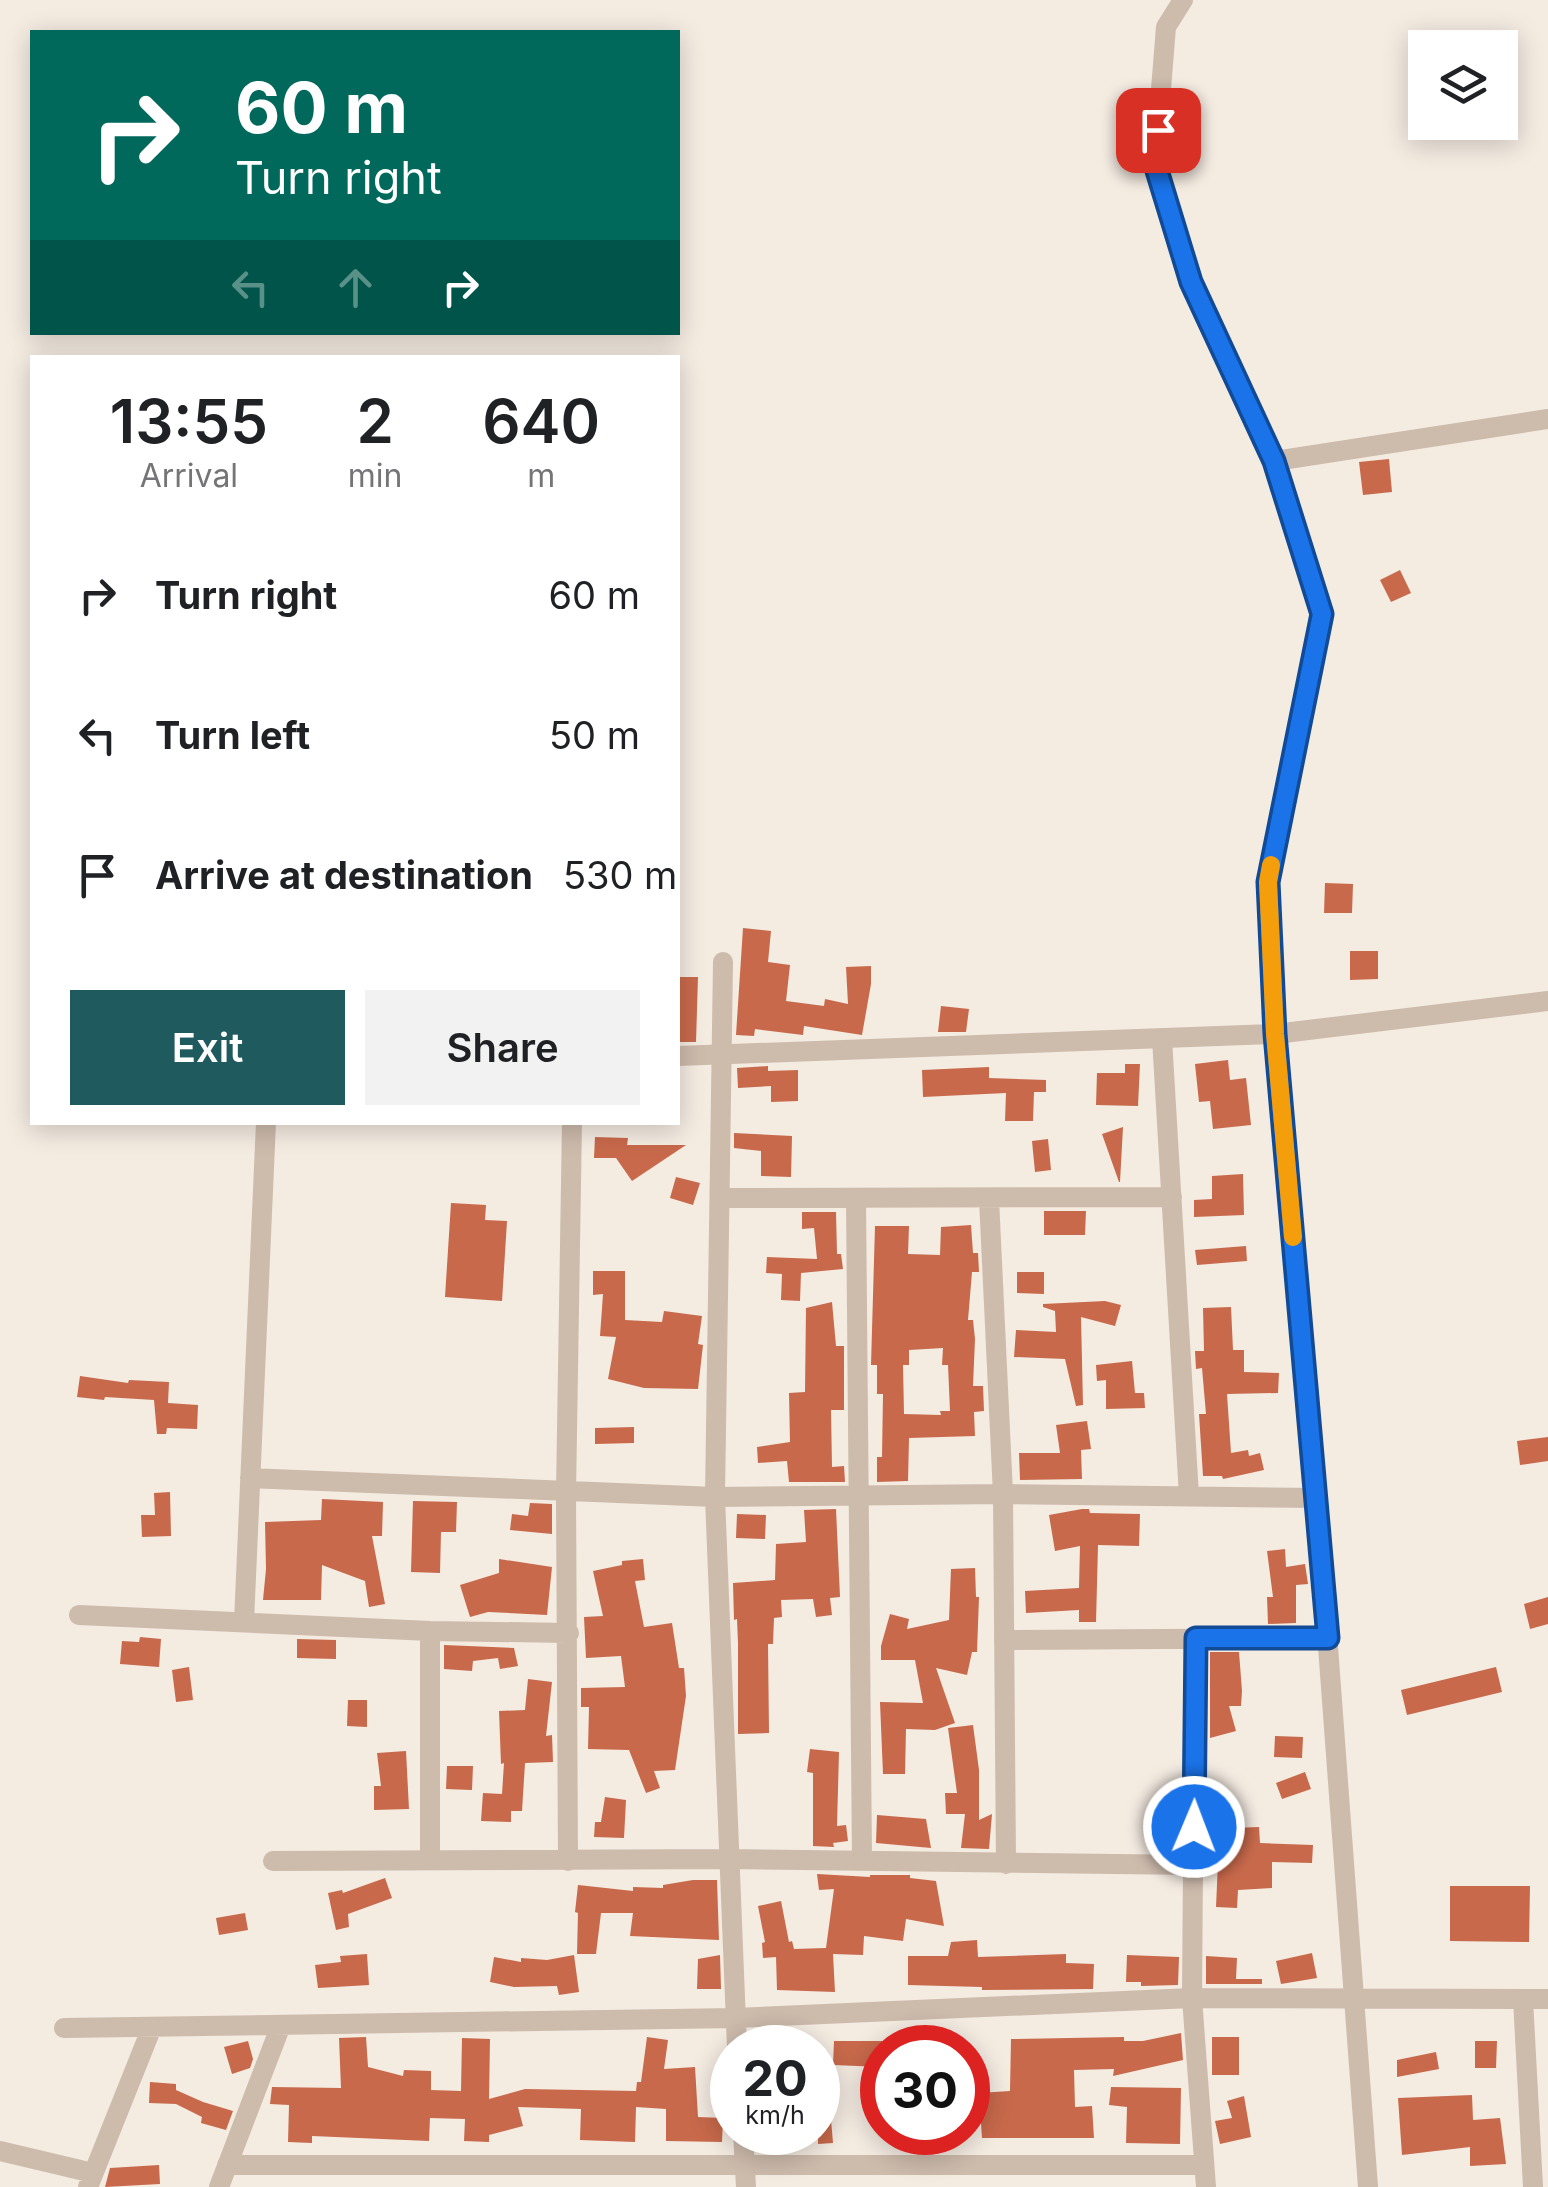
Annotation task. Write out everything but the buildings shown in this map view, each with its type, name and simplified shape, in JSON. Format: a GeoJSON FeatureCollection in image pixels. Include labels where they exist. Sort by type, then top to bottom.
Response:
{"type":"FeatureCollection","features":[{"type":"Feature","properties":{"kind":"street"},"geometry":{"type":"LineString","coordinates":[[1183,0],[1166,27],[1155,164],[1191,282],[1274,461],[1322,614],[1268,882],[1275,1034],[1318,1498],[1368,2187]]}},
{"type":"Feature","properties":{"kind":"street"},"geometry":{"type":"LineString","coordinates":[[1274,461],[1548,419]]}},
{"type":"Feature","properties":{"kind":"street"},"geometry":{"type":"LineString","coordinates":[[724,962],[715,1497],[735,2025]]}},
{"type":"Feature","properties":{"kind":"street"},"geometry":{"type":"LineString","coordinates":[[680,1056],[1275,1034],[1548,1001]]}},
{"type":"Feature","properties":{"kind":"street"},"geometry":{"type":"LineString","coordinates":[[1162,1038],[1189,1496]]}},
{"type":"Feature","properties":{"kind":"street"},"geometry":{"type":"LineString","coordinates":[[244,1622],[266,1125]]}},
{"type":"Feature","properties":{"kind":"street"},"geometry":{"type":"LineString","coordinates":[[568,1861],[566,1492],[572,1125]]}},
{"type":"Feature","properties":{"kind":"street"},"geometry":{"type":"LineString","coordinates":[[720,1198],[1172,1197]]}},
{"type":"Feature","properties":{"kind":"street"},"geometry":{"type":"LineString","coordinates":[[856,1198],[862,1862]]}},
{"type":"Feature","properties":{"kind":"street"},"geometry":{"type":"LineString","coordinates":[[989,1199],[1004,1494],[1006,1864]]}},
{"type":"Feature","properties":{"kind":"street"},"geometry":{"type":"LineString","coordinates":[[250,1478],[715,1497],[1004,1494],[1318,1498]]}},
{"type":"Feature","properties":{"kind":"street"},"geometry":{"type":"LineString","coordinates":[[79,1614],[430,1632],[568,1633]]}},
{"type":"Feature","properties":{"kind":"street"},"geometry":{"type":"LineString","coordinates":[[430,1632],[430,1860]]}},
{"type":"Feature","properties":{"kind":"street"},"geometry":{"type":"LineString","coordinates":[[228,2165],[746,2177],[1205,2176],[1192,1998],[1196,1638]]}},
{"type":"Feature","properties":{"kind":"street"},"geometry":{"type":"LineString","coordinates":[[1004,1640],[1328,1638]]}},
{"type":"Feature","properties":{"kind":"street"},"geometry":{"type":"LineString","coordinates":[[273,1861],[730,1859],[1193,1865]]}},
{"type":"Feature","properties":{"kind":"street"},"geometry":{"type":"LineString","coordinates":[[64,2028],[734,2018],[1192,1998],[1548,2000]]}},
{"type":"Feature","properties":{"kind":"street"},"geometry":{"type":"LineString","coordinates":[[1523,1999],[1533,2187]]}},
{"type":"Feature","properties":{"kind":"street"},"geometry":{"type":"LineString","coordinates":[[219,2187],[280,2025]]}},
{"type":"Feature","properties":{"kind":"street"},"geometry":{"type":"LineString","coordinates":[[0,2150],[90,2180],[152,2027]]}},
{"type":"Feature","properties":{"kind":"slow traffic"},"geometry":{"type":"LineString","coordinates":[[1271,865],[1268,882],[1275,1034],[1293,1237]]}},
{"type":"Feature","properties":{"kind":"route"},"geometry":{"type":"LineString","coordinates":[[1158,130],[1155,164],[1191,282],[1274,461],[1322,614],[1268,882],[1275,1034],[1328,1638],[1196,1638],[1194,1827]]}}]}
